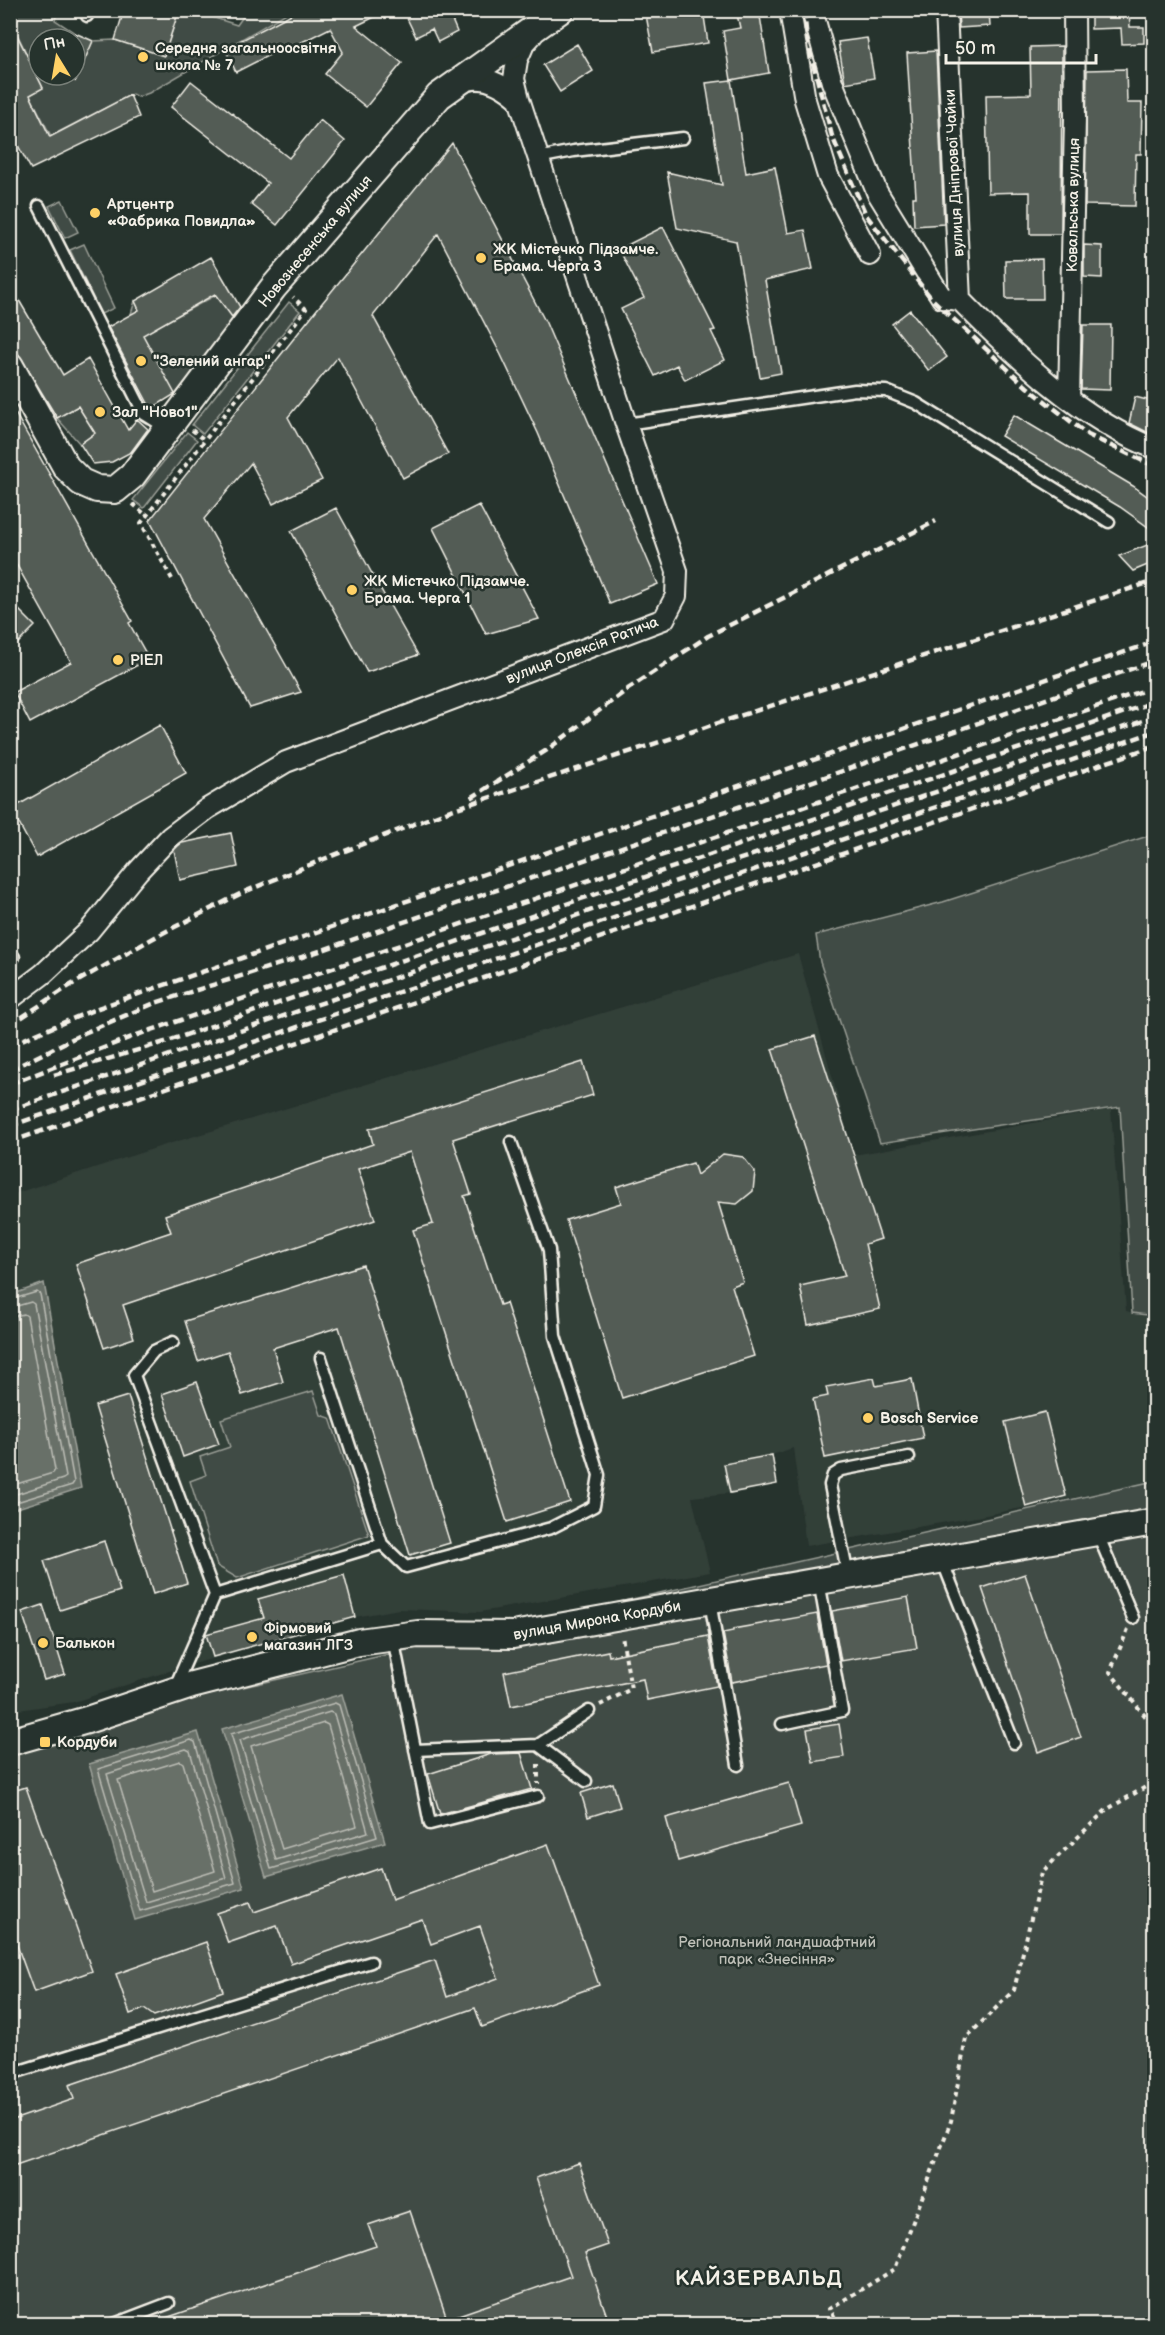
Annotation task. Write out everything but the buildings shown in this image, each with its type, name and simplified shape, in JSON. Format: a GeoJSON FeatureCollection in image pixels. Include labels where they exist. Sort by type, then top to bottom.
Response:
{"type":"FeatureCollection","features":[{"type":"Feature","properties":{"kind":"street"},"geometry":{"type":"LineString","coordinates":[[790,10],[805,100],[828,176],[870,255]]}},
{"type":"Feature","properties":{"kind":"street"},"geometry":{"type":"LineString","coordinates":[[812,10],[832,82],[877,192],[942,298],[960,300],[1008,350],[1070,399],[1132,439],[1155,448]]}},
{"type":"Feature","properties":{"kind":"street","name":"вулиця Дніпрової Чайки"},"geometry":{"type":"LineString","coordinates":[[946,10],[960,300]]}},
{"type":"Feature","properties":{"kind":"street","name":"Ковальська вулиця"},"geometry":{"type":"LineString","coordinates":[[1070,399],[1075,118],[1074,10]]}},
{"type":"Feature","properties":{"kind":"street","name":"Новознесенська вулиця"},"geometry":{"type":"LineString","coordinates":[[10,366],[66,467],[81,482],[97,489],[115,490],[132,477],[178,427],[273,288],[439,96],[550,18]]}},
{"type":"Feature","properties":{"kind":"street","name":"вулиця Олексія Ратича"},"geometry":{"type":"LineString","coordinates":[[10,999],[43,974],[89,931],[138,871],[170,837],[207,809],[285,762],[664,619],[676,596],[677,571],[537,158],[514,78],[524,44],[550,18]]}},
{"type":"Feature","properties":{"kind":"street"},"geometry":{"type":"LineString","coordinates":[[439,96],[464,81],[485,79],[502,85],[519,99]]}},
{"type":"Feature","properties":{"kind":"street","name":"вулиця Мирона Кордуби"},"geometry":{"type":"LineString","coordinates":[[10,1742],[173,1692],[359,1642],[418,1634],[513,1635],[1155,1522]]}},
{"type":"Feature","properties":{"kind":"lane"},"geometry":{"type":"LineString","coordinates":[[537,158],[574,151],[683,138]]}},
{"type":"Feature","properties":{"kind":"lane"},"geometry":{"type":"LineString","coordinates":[[39,206],[144,414],[178,427]]}},
{"type":"Feature","properties":{"kind":"lane"},"geometry":{"type":"LineString","coordinates":[[626,424],[855,390],[886,391],[916,403],[1109,522]]}},
{"type":"Feature","properties":{"kind":"lane"},"geometry":{"type":"LineString","coordinates":[[321,1358],[382,1544],[406,1567],[551,1528],[594,1506],[599,1476],[555,1336],[549,1250],[511,1142]]}},
{"type":"Feature","properties":{"kind":"lane"},"geometry":{"type":"LineString","coordinates":[[173,1342],[154,1351],[134,1375],[215,1594],[173,1692]]}},
{"type":"Feature","properties":{"kind":"lane"},"geometry":{"type":"LineString","coordinates":[[848,1576],[830,1485],[833,1475],[842,1470],[909,1457]]}},
{"type":"Feature","properties":{"kind":"lane"},"geometry":{"type":"LineString","coordinates":[[1097,1532],[1133,1618]]}},
{"type":"Feature","properties":{"kind":"lane"},"geometry":{"type":"LineString","coordinates":[[215,1594],[382,1544]]}},
{"type":"Feature","properties":{"kind":"lane"},"geometry":{"type":"LineString","coordinates":[[942,1559],[1014,1743]]}},
{"type":"Feature","properties":{"kind":"lane"},"geometry":{"type":"LineString","coordinates":[[782,1724],[842,1710],[818,1581]]}},
{"type":"Feature","properties":{"kind":"lane"},"geometry":{"type":"LineString","coordinates":[[710,1601],[738,1765]]}},
{"type":"Feature","properties":{"kind":"lane"},"geometry":{"type":"LineString","coordinates":[[392,1637],[430,1824],[538,1796]]}},
{"type":"Feature","properties":{"kind":"lane"},"geometry":{"type":"LineString","coordinates":[[415,1750],[538,1745],[589,1711]]}},
{"type":"Feature","properties":{"kind":"lane"},"geometry":{"type":"LineString","coordinates":[[538,1745],[586,1781]]}},
{"type":"Feature","properties":{"kind":"lane"},"geometry":{"type":"LineString","coordinates":[[10,2074],[371,1962]]}},
{"type":"Feature","properties":{"kind":"lane"},"geometry":{"type":"LineString","coordinates":[[114,2325],[169,2303]]}},
{"type":"Feature","properties":{"kind":"path"},"geometry":{"type":"LineString","coordinates":[[172,579],[141,523],[306,309],[290,295]]}},
{"type":"Feature","properties":{"kind":"path"},"geometry":{"type":"LineString","coordinates":[[178,427],[205,440]]}},
{"type":"Feature","properties":{"kind":"path"},"geometry":{"type":"LineString","coordinates":[[130,501],[146,515]]}},
{"type":"Feature","properties":{"kind":"path"},"geometry":{"type":"LineString","coordinates":[[589,1711],[631,1689],[619,1617]]}},
{"type":"Feature","properties":{"kind":"path"},"geometry":{"type":"LineString","coordinates":[[1133,1618],[1110,1672],[1155,1727]]}},
{"type":"Feature","properties":{"kind":"path"},"geometry":{"type":"LineString","coordinates":[[538,1745],[538,1796]]}},
{"type":"Feature","properties":{"kind":"path"},"geometry":{"type":"LineString","coordinates":[[840,2325],[829,2308],[895,2269],[951,2121],[966,2038],[1014,1990],[1042,1872],[1106,1810],[1155,1782]]}},
{"type":"Feature","properties":{"kind":"shaded area"},"geometry":{"type":"Polygon","coordinates":[[[798,954],[854,1155],[1111,1109],[1126,1311],[1154,1318],[1154,1482],[976,1517],[806,1546],[793,1448],[772,1455],[777,1484],[692,1497],[710,1572],[480,1612],[399,1609],[355,1617],[166,1672],[74,1702],[11,1711],[10,1195],[165,1145],[798,954]]]}},
{"type":"Feature","properties":{"kind":"green space","name":"Середня загальноосвітня школа № 7"},"geometry":{"type":"Polygon","coordinates":[[[10,11],[58,11],[55,20],[66,27],[27,27],[27,54],[11,21],[10,11]]]}},
{"type":"Feature","properties":{"kind":"green space","name":"Середня загальноосвітня школа № 7"},"geometry":{"type":"Polygon","coordinates":[[[179,11],[193,11],[237,25],[247,11],[290,11],[149,93],[138,97],[132,94],[51,136],[30,95],[43,88],[87,87],[87,54],[93,41],[115,40],[164,55],[179,11]]]}},
{"type":"Feature","properties":{"kind":"green space"},"geometry":{"type":"Polygon","coordinates":[[[62,200],[78,232],[65,238],[49,206],[62,200]]]}},
{"type":"Feature","properties":{"kind":"green space"},"geometry":{"type":"Polygon","coordinates":[[[84,244],[114,308],[101,314],[70,250],[84,244]]]}},
{"type":"Feature","properties":{"kind":"green space"},"geometry":{"type":"Polygon","coordinates":[[[216,295],[234,318],[175,395],[131,314],[135,301],[151,330],[216,295]]]}},
{"type":"Feature","properties":{"kind":"green space"},"geometry":{"type":"Polygon","coordinates":[[[289,302],[300,311],[203,434],[192,425],[289,302]]]}},
{"type":"Feature","properties":{"kind":"green space"},"geometry":{"type":"Polygon","coordinates":[[[78,406],[95,433],[80,444],[57,418],[78,406]]]}},
{"type":"Feature","properties":{"kind":"green space"},"geometry":{"type":"Polygon","coordinates":[[[187,432],[197,440],[144,508],[133,500],[187,432]]]}},
{"type":"Feature","properties":{"kind":"green space"},"geometry":{"type":"Polygon","coordinates":[[[1154,834],[1154,1316],[1132,1313],[1120,1107],[880,1143],[820,962],[816,935],[943,902],[1154,834]]]}},
{"type":"Feature","properties":{"kind":"green space"},"geometry":{"type":"Polygon","coordinates":[[[313,1391],[321,1415],[330,1418],[369,1535],[237,1578],[217,1566],[190,1481],[206,1475],[200,1457],[230,1447],[221,1419],[313,1391]]]}},
{"type":"Feature","properties":{"kind":"green space","name":"Регіональний ландшафтний парк «Знесіння»"},"geometry":{"type":"Polygon","coordinates":[[[1154,1481],[1154,2324],[11,2324],[10,1750],[155,1707],[1154,1481]]]}},
{"type":"Feature","properties":{"kind":"water"},"geometry":{"type":"Polygon","coordinates":[[[44,1283],[81,1488],[11,1510],[11,1295],[44,1283]]]}},
{"type":"Feature","properties":{"kind":"water"},"geometry":{"type":"Polygon","coordinates":[[[342,1694],[385,1842],[266,1877],[222,1729],[342,1694]]]}},
{"type":"Feature","properties":{"kind":"water"},"geometry":{"type":"Polygon","coordinates":[[[198,1732],[244,1888],[135,1920],[89,1764],[198,1732]]]}},
{"type":"Feature","properties":{"kind":"railway"},"geometry":{"type":"LineString","coordinates":[[804,10],[807,40],[832,136],[866,215],[931,298],[1027,387],[1088,435],[1154,466]]}},
{"type":"Feature","properties":{"kind":"railway"},"geometry":{"type":"LineString","coordinates":[[471,798],[547,750],[628,689],[708,636],[936,521]]}},
{"type":"Feature","properties":{"kind":"railway"},"geometry":{"type":"LineString","coordinates":[[10,1025],[71,985],[157,936],[244,892],[324,859],[448,811],[1154,581]]}},
{"type":"Feature","properties":{"kind":"railway"},"geometry":{"type":"LineString","coordinates":[[10,1045],[98,1008],[1154,642]]}},
{"type":"Feature","properties":{"kind":"railway"},"geometry":{"type":"LineString","coordinates":[[10,1070],[84,1033],[155,1003],[302,957],[1154,661]]}},
{"type":"Feature","properties":{"kind":"railway"},"geometry":{"type":"LineString","coordinates":[[10,1084],[137,1035],[1154,687]]}},
{"type":"Feature","properties":{"kind":"railway"},"geometry":{"type":"LineString","coordinates":[[54,1075],[165,1042],[1154,702]]}},
{"type":"Feature","properties":{"kind":"railway"},"geometry":{"type":"LineString","coordinates":[[10,1110],[1154,717]]}},
{"type":"Feature","properties":{"kind":"railway"},"geometry":{"type":"LineString","coordinates":[[10,1126],[1154,732]]}},
{"type":"Feature","properties":{"kind":"railway"},"geometry":{"type":"LineString","coordinates":[[10,1142],[1154,746]]}},
{"type":"Feature","properties":{"kind":"place","name":"Середня загальноосвітня школа № 7"},"geometry":{"type":"Point","coordinates":[143,57]}},
{"type":"Feature","properties":{"kind":"place","name":"Артцентр «Фабрика Повидла»"},"geometry":{"type":"Point","coordinates":[95,213]}},
{"type":"Feature","properties":{"kind":"place","name":"ЖК Містечко Підзамче. Брама. Черга 3"},"geometry":{"type":"Point","coordinates":[481,258]}},
{"type":"Feature","properties":{"kind":"place","name":"\"Зелений ангар\""},"geometry":{"type":"Point","coordinates":[141,361]}},
{"type":"Feature","properties":{"kind":"place","name":"Зал \"Ново1\""},"geometry":{"type":"Point","coordinates":[100,412]}},
{"type":"Feature","properties":{"kind":"place","name":"ЖК Містечко Підзамче. Брама. Черга 1"},"geometry":{"type":"Point","coordinates":[352,590]}},
{"type":"Feature","properties":{"kind":"place","name":"РІЕЛ"},"geometry":{"type":"Point","coordinates":[118,660]}},
{"type":"Feature","properties":{"kind":"place","name":"Bosch Service"},"geometry":{"type":"Point","coordinates":[868,1418]}},
{"type":"Feature","properties":{"kind":"place","name":"Фірмовий магазин ЛГЗ"},"geometry":{"type":"Point","coordinates":[252,1637]}},
{"type":"Feature","properties":{"kind":"place","name":"Балькон"},"geometry":{"type":"Point","coordinates":[43,1643]}},
{"type":"Feature","properties":{"kind":"place","name":"Кордуби"},"geometry":{"type":"Point","coordinates":[45,1742]}},
{"type":"Feature","properties":{"kind":"district","name":"КАЙЗЕРВАЛЬД"},"geometry":{"type":"Point","coordinates":[759,2278]}}]}
